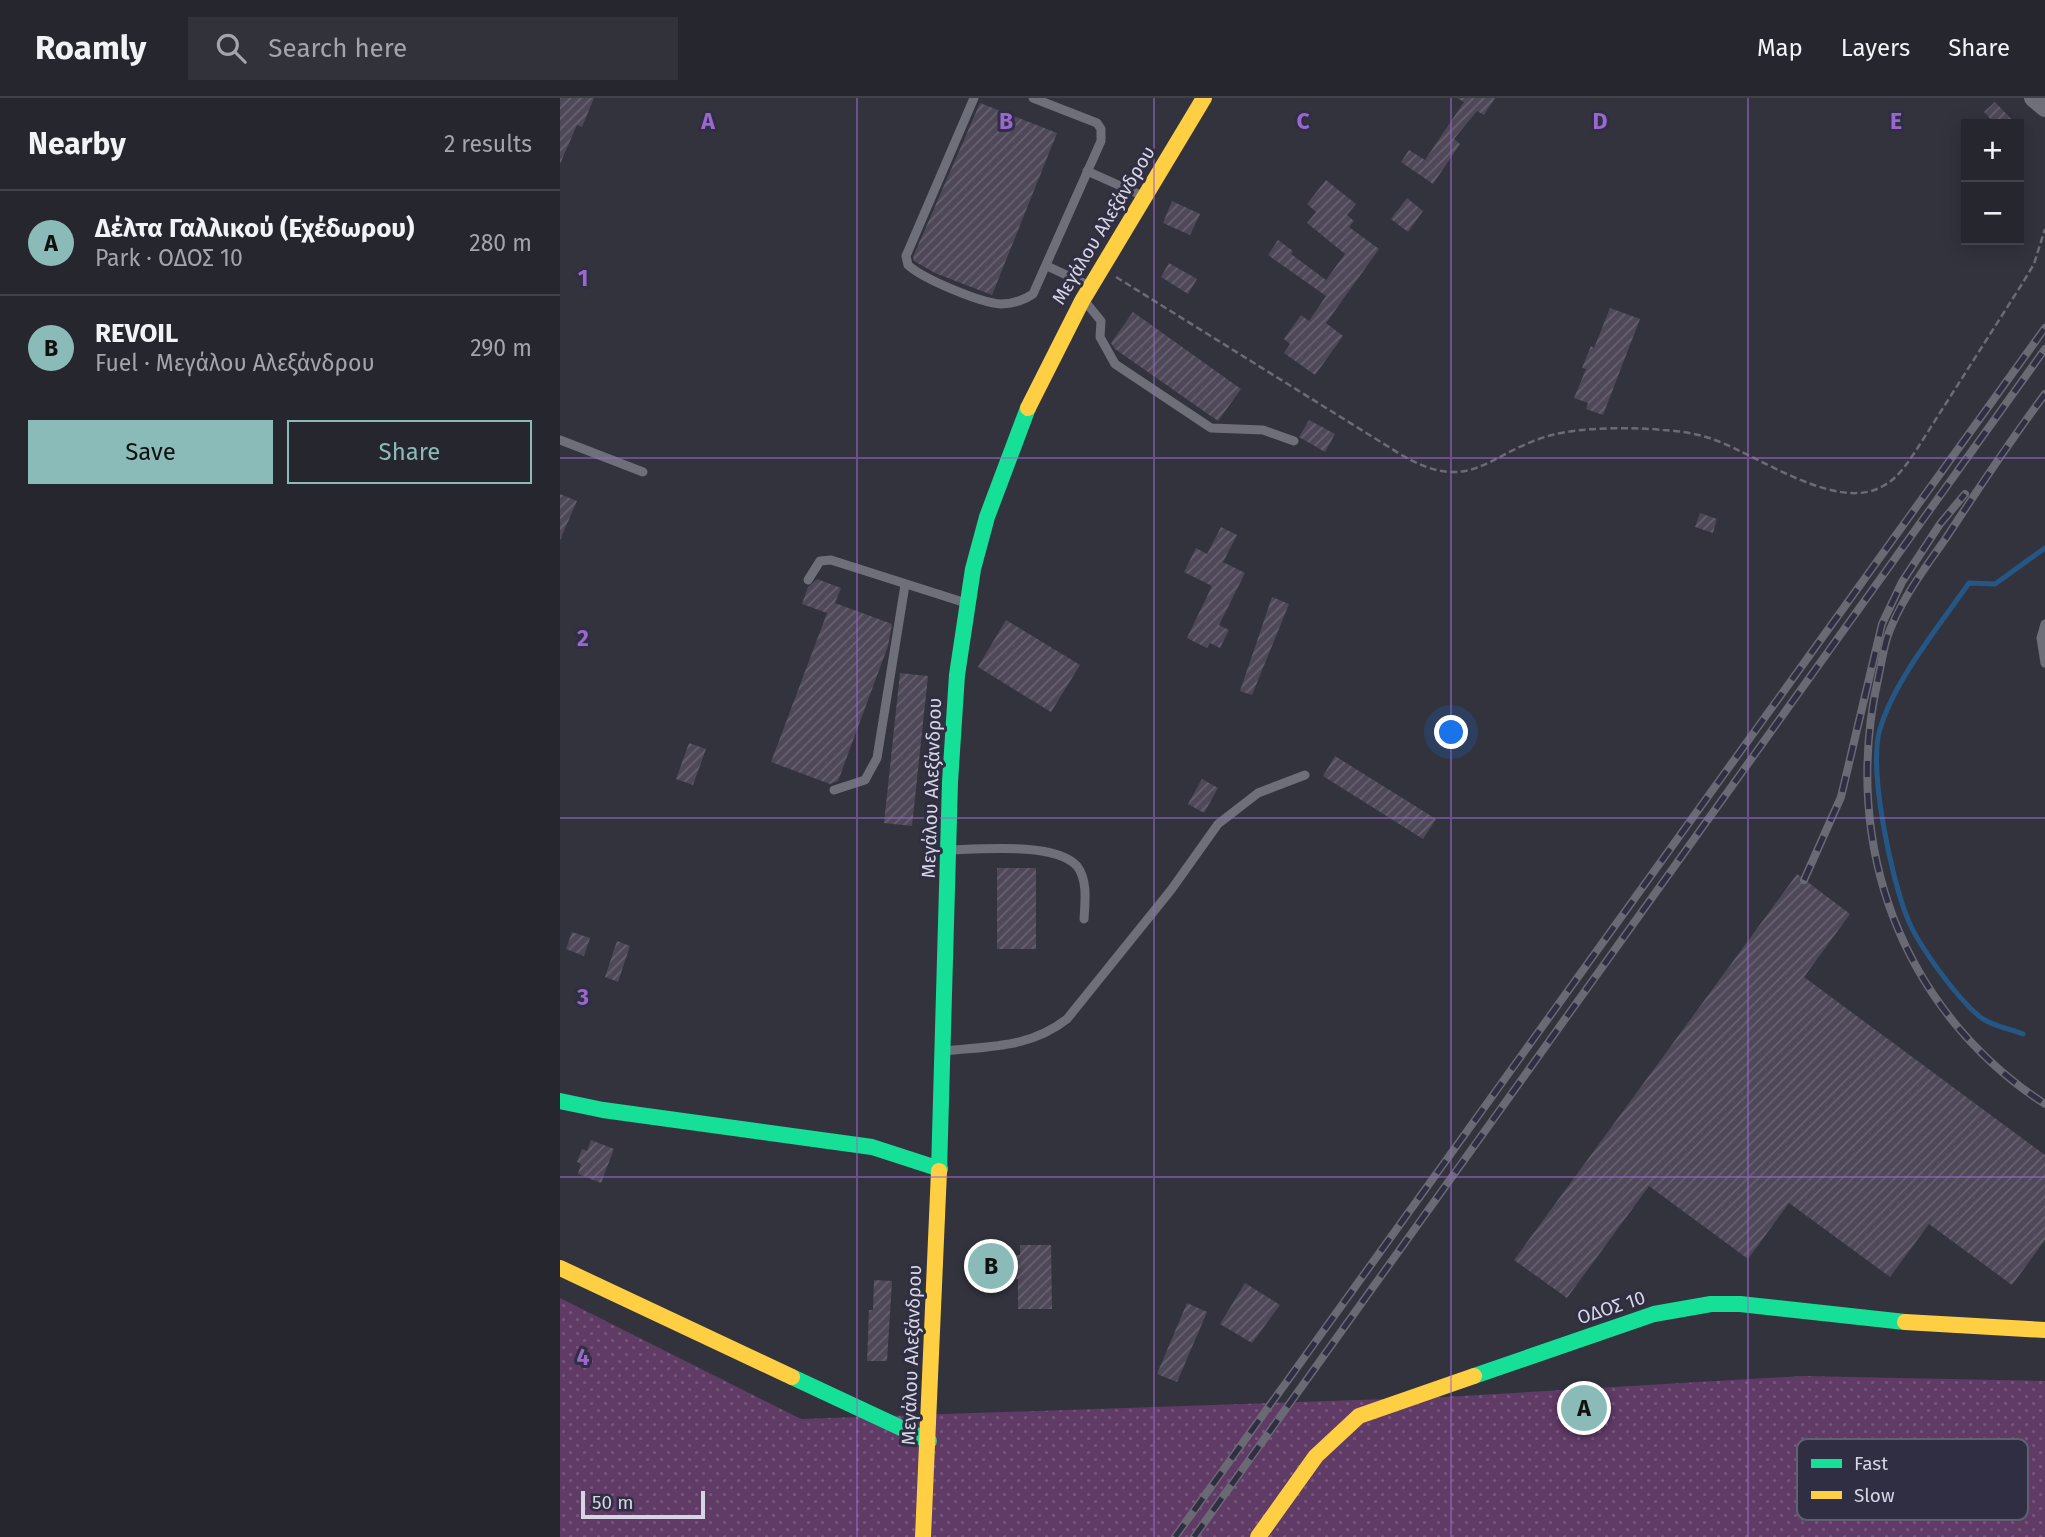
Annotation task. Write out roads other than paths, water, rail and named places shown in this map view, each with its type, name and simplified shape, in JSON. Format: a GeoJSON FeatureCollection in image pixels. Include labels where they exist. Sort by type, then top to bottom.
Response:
{"type":"FeatureCollection","features":[{"type":"Feature","properties":{"kind":"street","name":"Μεγάλου Αλεξάνδρου"},"geometry":{"type":"LineString","coordinates":[[923,1537],[940,1169],[953,714],[968,603],[986,519],[1015,436],[1086,292],[1204,98]]}},
{"type":"Feature","properties":{"kind":"street"},"geometry":{"type":"LineString","coordinates":[[2033,98],[2045,108]]}},
{"type":"Feature","properties":{"kind":"street"},"geometry":{"type":"LineString","coordinates":[[560,1101],[603,1110],[872,1147],[940,1169]]}},
{"type":"Feature","properties":{"kind":"street"},"geometry":{"type":"LineString","coordinates":[[560,1268],[929,1441]]}},
{"type":"Feature","properties":{"kind":"street","name":"ΟΔΟΣ 10"},"geometry":{"type":"LineString","coordinates":[[1258,1537],[1329,1442],[1343,1427],[1359,1416],[1654,1314],[1711,1304],[1740,1304],[1924,1324],[2045,1331]]}},
{"type":"Feature","properties":{"kind":"lane"},"geometry":{"type":"LineString","coordinates":[[974,98],[906,256],[908,265],[928,280],[1000,304],[1025,300],[1033,294],[1101,141],[1101,129],[1090,120],[1033,98]]}},
{"type":"Feature","properties":{"kind":"lane"},"geometry":{"type":"LineString","coordinates":[[1087,172],[1144,197]]}},
{"type":"Feature","properties":{"kind":"lane"},"geometry":{"type":"LineString","coordinates":[[1047,266],[1086,292],[1101,321],[1100,337],[1115,364],[1211,428],[1263,430],[1294,441]]}},
{"type":"Feature","properties":{"kind":"lane"},"geometry":{"type":"LineString","coordinates":[[560,440],[643,472]]}},
{"type":"Feature","properties":{"kind":"lane"},"geometry":{"type":"LineString","coordinates":[[808,580],[820,561],[831,560],[968,603]]}},
{"type":"Feature","properties":{"kind":"lane"},"geometry":{"type":"LineString","coordinates":[[834,790],[865,779],[877,758],[905,585]]}},
{"type":"Feature","properties":{"kind":"lane"},"geometry":{"type":"LineString","coordinates":[[2045,624],[2040,638],[2045,663]]}},
{"type":"Feature","properties":{"kind":"lane"},"geometry":{"type":"LineString","coordinates":[[943,1051],[1030,1041],[1052,1031],[1067,1019],[1143,926],[1218,824],[1258,793],[1305,775]]}},
{"type":"Feature","properties":{"kind":"lane"},"geometry":{"type":"LineString","coordinates":[[949,850],[1042,851],[1061,856],[1076,866],[1082,876],[1084,919]]}},
{"type":"Feature","properties":{"kind":"waterway"},"geometry":{"type":"LineString","coordinates":[[2023,1034],[1988,1022],[1970,1008],[1938,970],[1912,928],[1888,850],[1879,796],[1877,747],[1880,729],[1896,691],[1919,653],[1969,583],[1995,584],[2045,548]]}},
{"type":"Feature","properties":{"kind":"railway"},"geometry":{"type":"LineString","coordinates":[[1175,1537],[2045,328]]}},
{"type":"Feature","properties":{"kind":"railway"},"geometry":{"type":"LineString","coordinates":[[1194,1537],[2045,349]]}},
{"type":"Feature","properties":{"kind":"railway"},"geometry":{"type":"LineString","coordinates":[[2045,394],[1921,573],[1892,625],[1882,658],[1869,741],[1868,802],[1877,861],[1894,918],[1919,972],[1953,1021],[1995,1066],[2045,1104]]}},
{"type":"Feature","properties":{"kind":"railway"},"geometry":{"type":"LineString","coordinates":[[1804,880],[1841,797],[1882,624],[1902,582],[1940,524],[1965,494]]}},
{"type":"Feature","properties":{"kind":"place","name":"REVOIL"},"geometry":{"type":"Point","coordinates":[991,1266]}},
{"type":"Feature","properties":{"kind":"place","name":"Δέλτα Γαλλικού (Εχέδωρου)"},"geometry":{"type":"Point","coordinates":[1584,1408]}}]}
